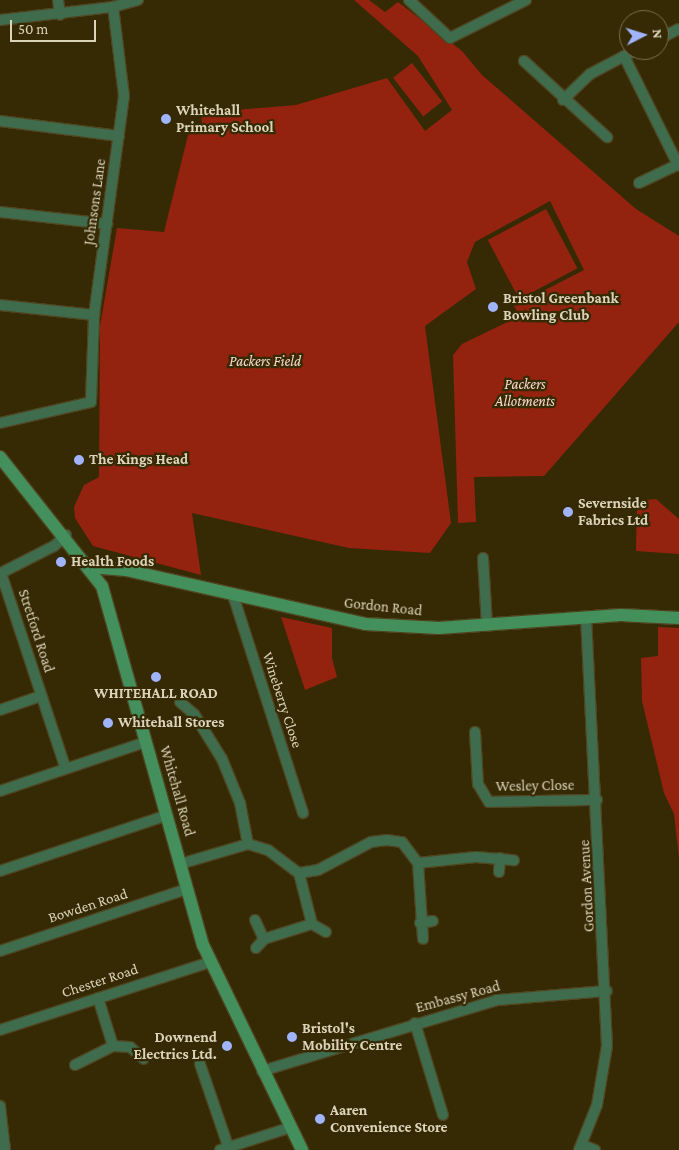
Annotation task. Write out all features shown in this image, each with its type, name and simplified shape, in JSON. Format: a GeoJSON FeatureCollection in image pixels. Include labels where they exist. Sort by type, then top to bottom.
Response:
{"type":"FeatureCollection","features":[{"type":"Feature","properties":{"kind":"main road","name":"Whitehall Road"},"geometry":{"type":"LineString","coordinates":[[0,457],[66,535],[102,586],[186,889],[210,962],[289,1128],[302,1150]]}},
{"type":"Feature","properties":{"kind":"main road","name":"Gordon Road"},"geometry":{"type":"LineString","coordinates":[[90,567],[126,570],[365,624],[487,626],[586,617],[679,618]]}},
{"type":"Feature","properties":{"kind":"street"},"geometry":{"type":"LineString","coordinates":[[58,0],[60,15]]}},
{"type":"Feature","properties":{"kind":"street"},"geometry":{"type":"LineString","coordinates":[[0,20],[60,15],[113,7],[138,0]]}},
{"type":"Feature","properties":{"kind":"street"},"geometry":{"type":"LineString","coordinates":[[410,1],[450,38],[526,0]]}},
{"type":"Feature","properties":{"kind":"street","name":"Johnsons Lane"},"geometry":{"type":"LineString","coordinates":[[0,423],[91,402],[94,315],[119,136],[124,84],[113,7]]}},
{"type":"Feature","properties":{"kind":"street"},"geometry":{"type":"LineString","coordinates":[[563,100],[590,74],[619,59]]}},
{"type":"Feature","properties":{"kind":"street"},"geometry":{"type":"LineString","coordinates":[[626,60],[679,165],[639,182]]}},
{"type":"Feature","properties":{"kind":"street"},"geometry":{"type":"LineString","coordinates":[[524,61],[563,100],[607,138]]}},
{"type":"Feature","properties":{"kind":"street"},"geometry":{"type":"LineString","coordinates":[[0,122],[119,136]]}},
{"type":"Feature","properties":{"kind":"street"},"geometry":{"type":"LineString","coordinates":[[0,212],[107,224]]}},
{"type":"Feature","properties":{"kind":"street"},"geometry":{"type":"LineString","coordinates":[[0,306],[94,315]]}},
{"type":"Feature","properties":{"kind":"street","name":"Stretford Road"},"geometry":{"type":"LineString","coordinates":[[66,535],[1,573],[66,769]]}},
{"type":"Feature","properties":{"kind":"street"},"geometry":{"type":"LineString","coordinates":[[483,558],[487,626]]}},
{"type":"Feature","properties":{"kind":"street","name":"Wineberry Close"},"geometry":{"type":"LineString","coordinates":[[233,595],[303,813]]}},
{"type":"Feature","properties":{"kind":"street","name":"Gordon Avenue"},"geometry":{"type":"LineString","coordinates":[[580,1148],[597,1105],[607,1046],[607,991],[586,617]]}},
{"type":"Feature","properties":{"kind":"street"},"geometry":{"type":"LineString","coordinates":[[0,710],[40,693]]}},
{"type":"Feature","properties":{"kind":"street"},"geometry":{"type":"LineString","coordinates":[[180,702],[194,714],[222,759],[240,803],[248,844]]}},
{"type":"Feature","properties":{"kind":"street","name":"Wesley Close"},"geometry":{"type":"LineString","coordinates":[[475,732],[478,784],[489,802],[597,800]]}},
{"type":"Feature","properties":{"kind":"street"},"geometry":{"type":"LineString","coordinates":[[0,791],[146,742]]}},
{"type":"Feature","properties":{"kind":"street"},"geometry":{"type":"LineString","coordinates":[[0,871],[167,815]]}},
{"type":"Feature","properties":{"kind":"street"},"geometry":{"type":"LineString","coordinates":[[299,873],[318,870],[371,842],[387,840],[402,842],[418,863],[420,923],[423,939]]}},
{"type":"Feature","properties":{"kind":"street"},"geometry":{"type":"LineString","coordinates":[[180,864],[248,844],[268,850],[299,873],[312,924],[326,932]]}},
{"type":"Feature","properties":{"kind":"street"},"geometry":{"type":"LineString","coordinates":[[418,863],[500,858],[514,860]]}},
{"type":"Feature","properties":{"kind":"street"},"geometry":{"type":"LineString","coordinates":[[499,872],[500,858]]}},
{"type":"Feature","properties":{"kind":"street","name":"Bowden Road"},"geometry":{"type":"LineString","coordinates":[[0,951],[186,889]]}},
{"type":"Feature","properties":{"kind":"street"},"geometry":{"type":"LineString","coordinates":[[255,920],[264,939]]}},
{"type":"Feature","properties":{"kind":"street"},"geometry":{"type":"LineString","coordinates":[[420,923],[432,921]]}},
{"type":"Feature","properties":{"kind":"street"},"geometry":{"type":"LineString","coordinates":[[256,948],[264,939],[312,924]]}},
{"type":"Feature","properties":{"kind":"street","name":"Chester Road"},"geometry":{"type":"LineString","coordinates":[[0,1030],[210,962]]}},
{"type":"Feature","properties":{"kind":"street","name":"Embassy Road"},"geometry":{"type":"LineString","coordinates":[[262,1071],[415,1023],[496,1000],[607,991]]}},
{"type":"Feature","properties":{"kind":"street"},"geometry":{"type":"LineString","coordinates":[[98,998],[113,1046]]}},
{"type":"Feature","properties":{"kind":"street"},"geometry":{"type":"LineString","coordinates":[[415,1023],[443,1115]]}},
{"type":"Feature","properties":{"kind":"street"},"geometry":{"type":"LineString","coordinates":[[75,1065],[113,1046],[130,1047],[144,1059]]}},
{"type":"Feature","properties":{"kind":"street"},"geometry":{"type":"LineString","coordinates":[[200,1064],[224,1148],[289,1128]]}},
{"type":"Feature","properties":{"kind":"street"},"geometry":{"type":"LineString","coordinates":[[0,1106],[5,1150]]}},
{"type":"Feature","properties":{"kind":"street"},"geometry":{"type":"LineString","coordinates":[[580,1148],[595,1150]]}},
{"type":"Feature","properties":{"kind":"green space","name":"Packers Field"},"geometry":{"type":"Polygon","coordinates":[[[354,0],[369,0],[385,12],[398,2],[462,51],[482,75],[636,209],[679,236],[679,322],[544,476],[474,477],[476,522],[458,523],[453,355],[462,344],[520,316],[514,306],[584,270],[550,201],[475,242],[467,262],[476,289],[425,326],[451,523],[430,553],[349,548],[192,513],[201,575],[93,546],[75,518],[74,507],[84,485],[99,477],[100,326],[117,228],[164,232],[189,131],[202,124],[201,113],[296,105],[387,78],[425,131],[452,110],[418,56],[354,0]]]}},
{"type":"Feature","properties":{"kind":"green space"},"geometry":{"type":"Polygon","coordinates":[[[412,63],[442,102],[423,116],[393,78],[412,63]]]}},
{"type":"Feature","properties":{"kind":"green space"},"geometry":{"type":"Polygon","coordinates":[[[546,209],[577,268],[519,299],[488,240],[546,209]]]}},
{"type":"Feature","properties":{"kind":"green space"},"geometry":{"type":"Polygon","coordinates":[[[656,499],[679,519],[679,554],[636,551],[637,501],[656,499]]]}},
{"type":"Feature","properties":{"kind":"green space"},"geometry":{"type":"Polygon","coordinates":[[[281,617],[332,628],[332,658],[337,677],[305,690],[281,617]]]}},
{"type":"Feature","properties":{"kind":"green space"},"geometry":{"type":"Polygon","coordinates":[[[658,627],[679,628],[679,858],[674,814],[664,793],[642,701],[641,658],[658,656],[658,627]]]}},
{"type":"Feature","properties":{"kind":"place","name":"Whitehall Primary School"},"geometry":{"type":"Point","coordinates":[166,119]}},
{"type":"Feature","properties":{"kind":"place","name":"Bristol Greenbank Bowling Club"},"geometry":{"type":"Point","coordinates":[493,307]}},
{"type":"Feature","properties":{"kind":"place","name":"The Kings Head"},"geometry":{"type":"Point","coordinates":[79,460]}},
{"type":"Feature","properties":{"kind":"place","name":"Severnside Fabrics Ltd"},"geometry":{"type":"Point","coordinates":[568,512]}},
{"type":"Feature","properties":{"kind":"place","name":"Health Foods"},"geometry":{"type":"Point","coordinates":[61,562]}},
{"type":"Feature","properties":{"kind":"place","name":"WHITEHALL ROAD"},"geometry":{"type":"Point","coordinates":[156,677]}},
{"type":"Feature","properties":{"kind":"place","name":"Whitehall Stores"},"geometry":{"type":"Point","coordinates":[108,723]}},
{"type":"Feature","properties":{"kind":"place","name":"Bristol's Mobility Centre"},"geometry":{"type":"Point","coordinates":[292,1037]}},
{"type":"Feature","properties":{"kind":"place","name":"Downend Electrics Ltd."},"geometry":{"type":"Point","coordinates":[227,1046]}},
{"type":"Feature","properties":{"kind":"place","name":"Aaren Convenience Store"},"geometry":{"type":"Point","coordinates":[320,1119]}},
{"type":"Feature","properties":{"kind":"park label","name":"Packers Allotments"},"geometry":{"type":"Point","coordinates":[525,392]}}]}
